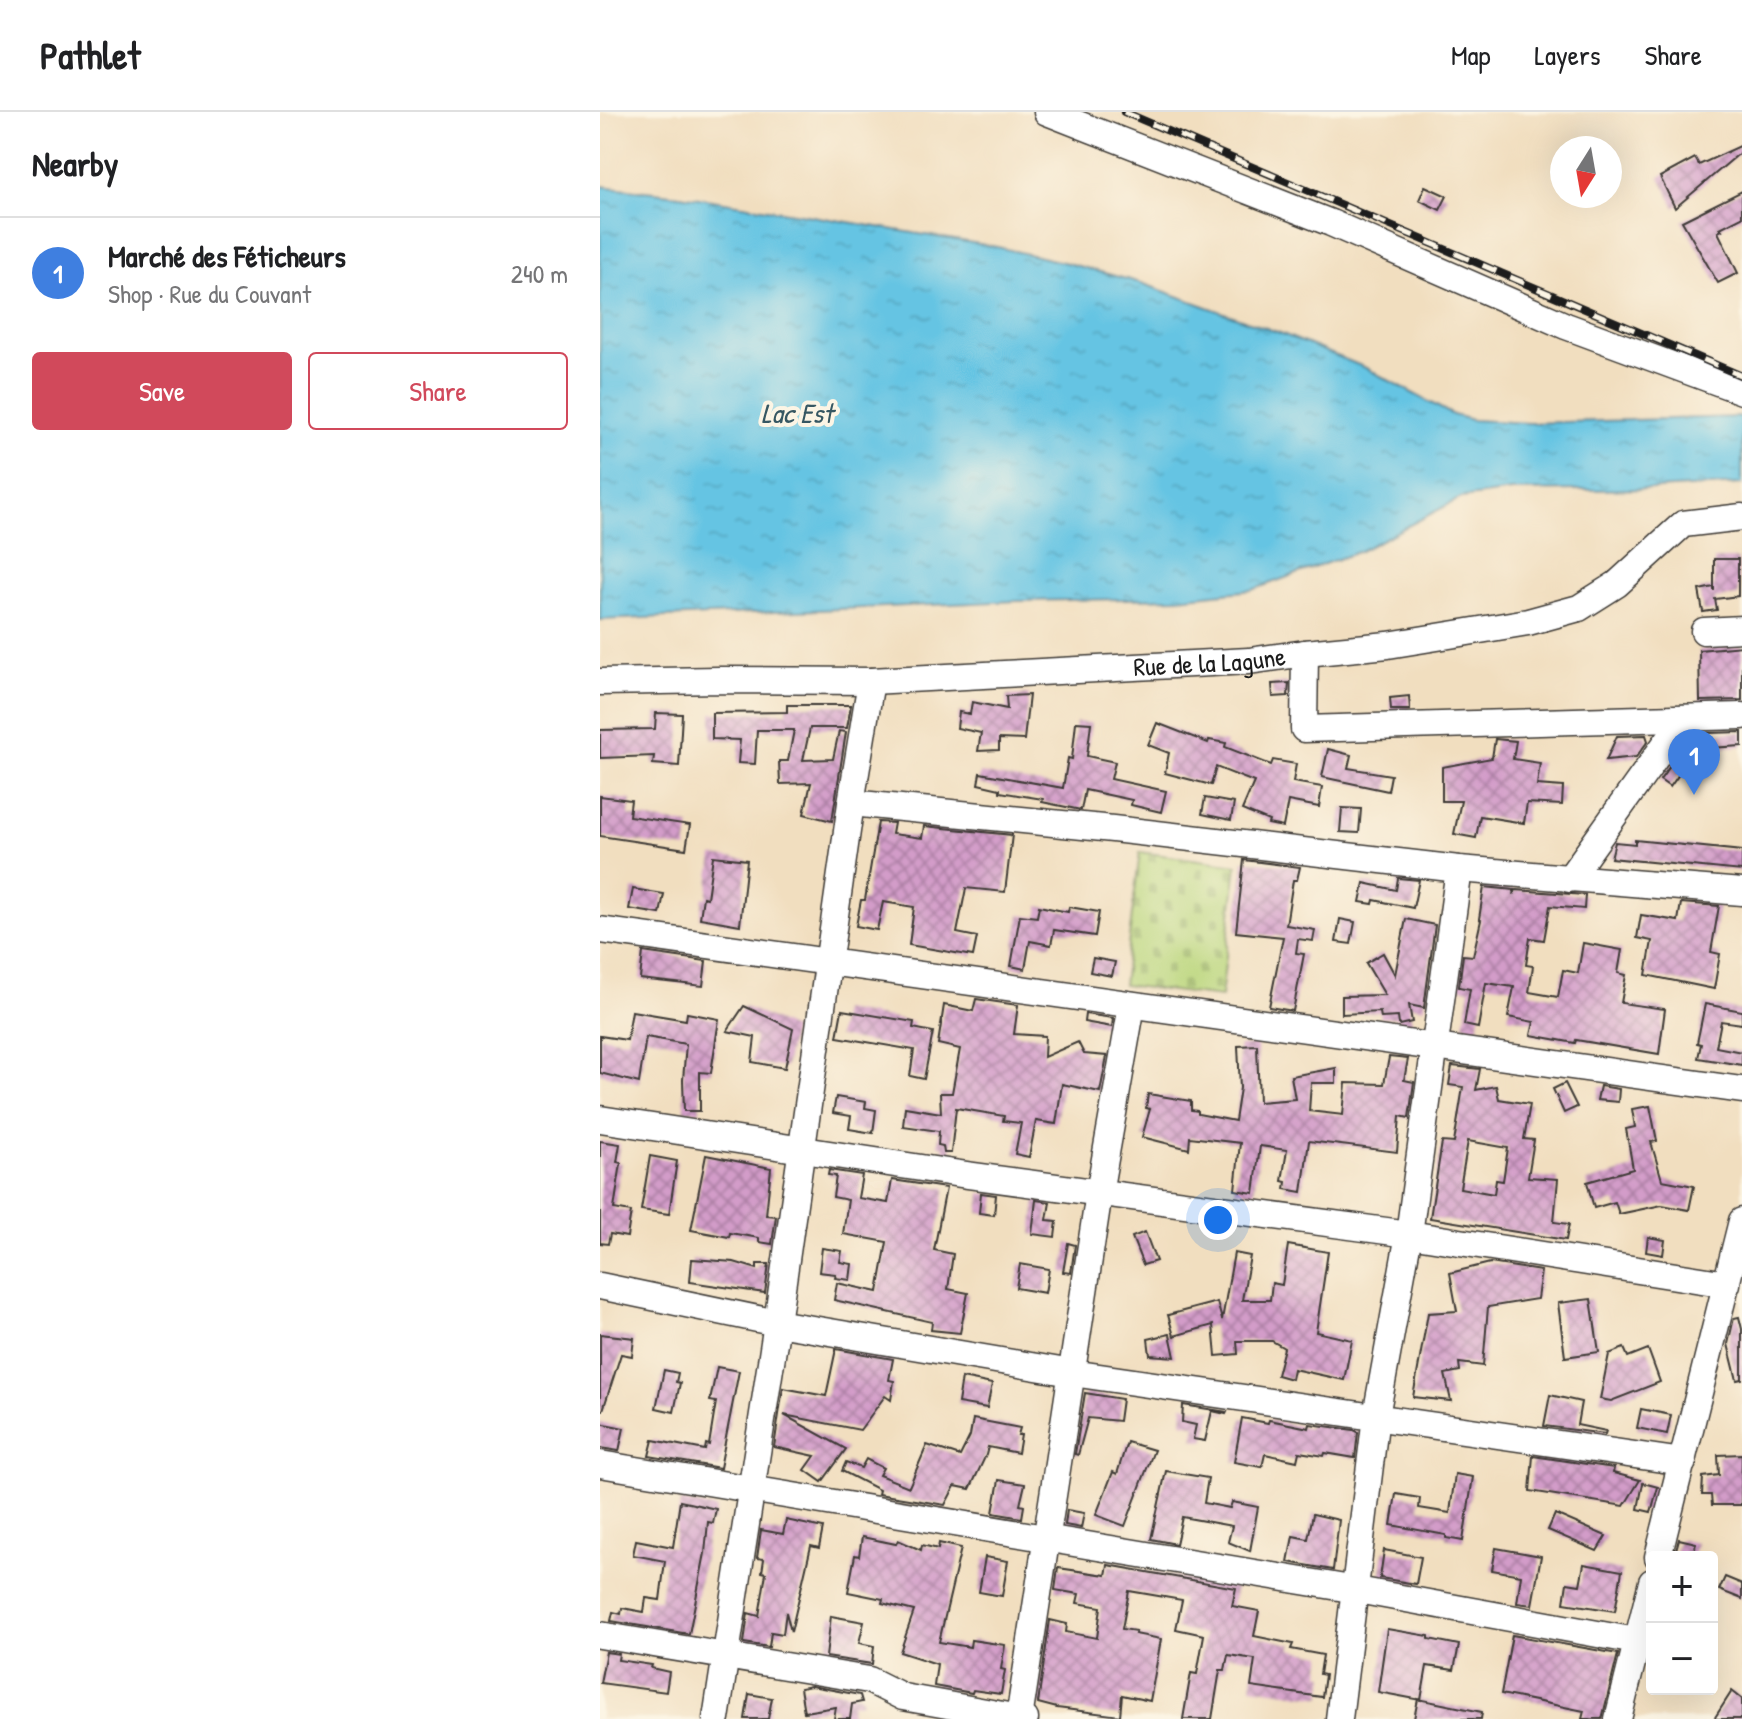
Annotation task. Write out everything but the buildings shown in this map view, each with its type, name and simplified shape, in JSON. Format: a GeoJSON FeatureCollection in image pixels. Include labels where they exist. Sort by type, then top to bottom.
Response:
{"type":"FeatureCollection","features":[{"type":"Feature","properties":{"kind":"street"},"geometry":{"type":"LineString","coordinates":[[1047,112],[1331,223],[1566,326],[1742,391]]}},
{"type":"Feature","properties":{"kind":"street"},"geometry":{"type":"LineString","coordinates":[[1305,653],[1448,636],[1528,622],[1579,608],[1617,584],[1683,524],[1742,517]]}},
{"type":"Feature","properties":{"kind":"street"},"geometry":{"type":"LineString","coordinates":[[1704,631],[1742,629]]}},
{"type":"Feature","properties":{"kind":"street","name":"Rue de la Lagune"},"geometry":{"type":"LineString","coordinates":[[600,682],[871,681],[1249,661],[1305,653],[1304,729],[1742,716]]}},
{"type":"Feature","properties":{"kind":"street"},"geometry":{"type":"LineString","coordinates":[[716,1719],[871,681]]}},
{"type":"Feature","properties":{"kind":"street"},"geometry":{"type":"LineString","coordinates":[[1569,879],[1684,718]]}},
{"type":"Feature","properties":{"kind":"street"},"geometry":{"type":"LineString","coordinates":[[851,803],[1113,829],[1459,869],[1742,892]]}},
{"type":"Feature","properties":{"kind":"street"},"geometry":{"type":"LineString","coordinates":[[1339,1719],[1376,1416],[1409,1234],[1459,869]]}},
{"type":"Feature","properties":{"kind":"street"},"geometry":{"type":"LineString","coordinates":[[600,930],[1742,1090]]}},
{"type":"Feature","properties":{"kind":"street"},"geometry":{"type":"LineString","coordinates":[[600,1635],[869,1680],[903,1697],[1021,1719],[1099,1193],[1132,1005]]}},
{"type":"Feature","properties":{"kind":"street"},"geometry":{"type":"LineString","coordinates":[[600,1119],[1099,1193],[1409,1234],[1727,1284]]}},
{"type":"Feature","properties":{"kind":"street"},"geometry":{"type":"LineString","coordinates":[[1660,1551],[1742,1221]]}},
{"type":"Feature","properties":{"kind":"street"},"geometry":{"type":"LineString","coordinates":[[600,1286],[777,1323],[1072,1373],[1683,1462]]}},
{"type":"Feature","properties":{"kind":"street"},"geometry":{"type":"LineString","coordinates":[[600,1464],[1357,1590],[1636,1641]]}},
{"type":"Feature","properties":{"kind":"street"},"geometry":{"type":"LineString","coordinates":[[1618,1719],[1646,1604]]}},
{"type":"Feature","properties":{"kind":"green space"},"geometry":{"type":"Polygon","coordinates":[[[1140,852],[1237,865],[1221,997],[1123,985],[1140,852]]]}},
{"type":"Feature","properties":{"kind":"water","name":"Lac Est"},"geometry":{"type":"Polygon","coordinates":[[[600,186],[806,215],[997,247],[1067,263],[1141,283],[1280,333],[1366,368],[1453,415],[1472,420],[1529,423],[1739,417],[1742,418],[1742,484],[1511,491],[1461,498],[1360,551],[1252,590],[1178,598],[1017,601],[600,620],[600,186]]]}},
{"type":"Feature","properties":{"kind":"railway"},"geometry":{"type":"LineString","coordinates":[[1124,112],[1742,376]]}},
{"type":"Feature","properties":{"kind":"place","name":"Marché des Féticheurs"},"geometry":{"type":"Point","coordinates":[1694,795]}}]}
